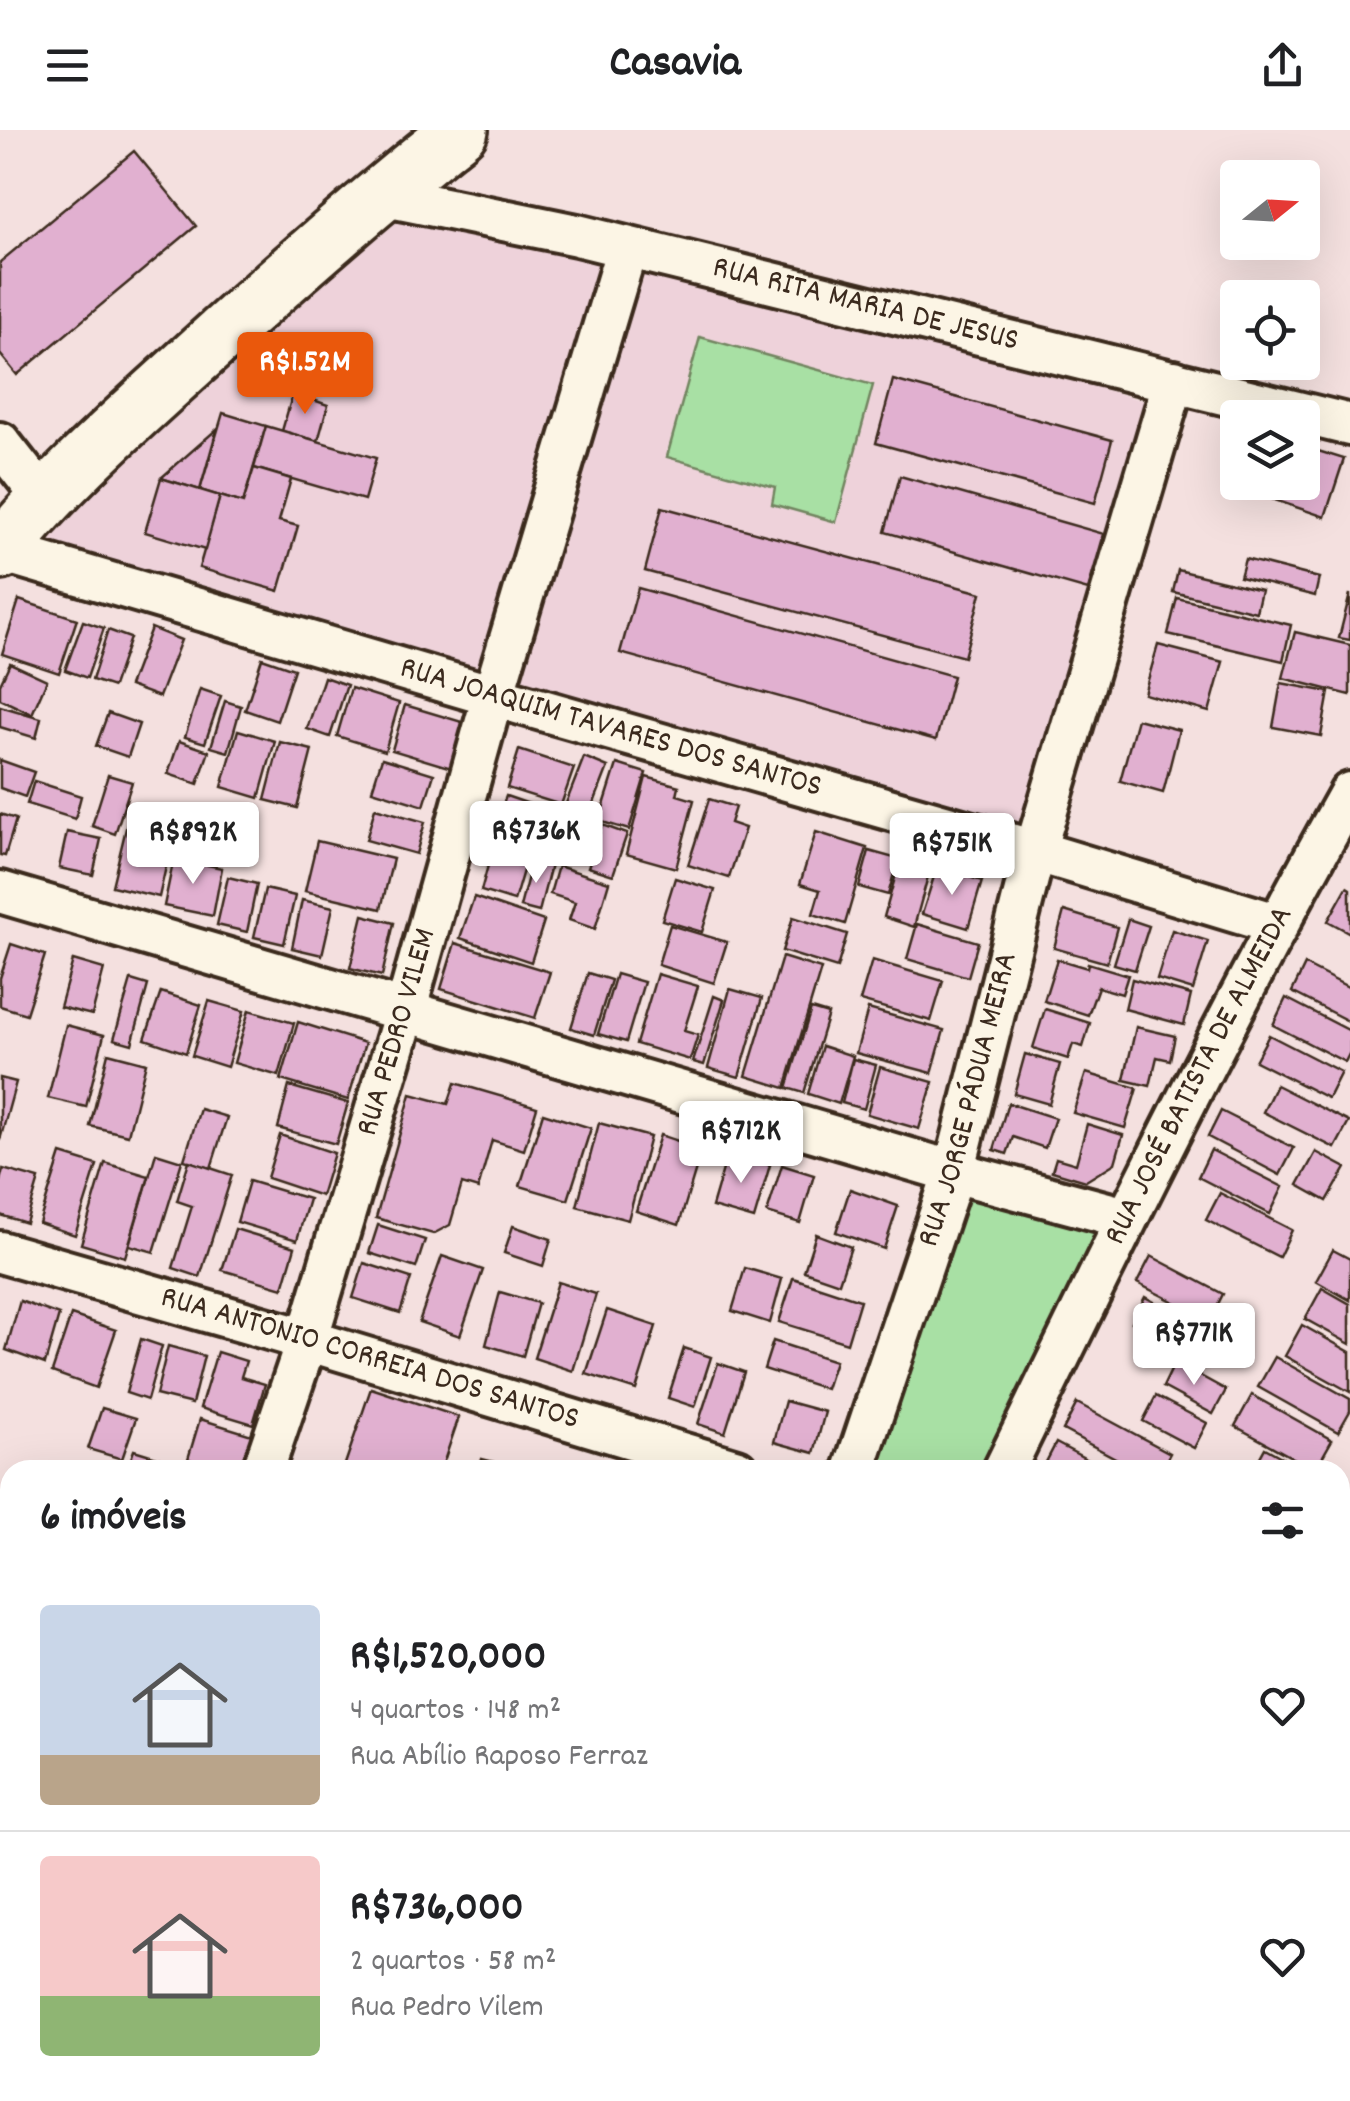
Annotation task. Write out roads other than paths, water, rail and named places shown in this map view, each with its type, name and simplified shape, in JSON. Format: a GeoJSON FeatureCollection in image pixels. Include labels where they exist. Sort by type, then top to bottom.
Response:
{"type":"FeatureCollection","features":[{"type":"Feature","properties":{"kind":"street"},"geometry":{"type":"LineString","coordinates":[[0,552],[44,500],[163,388],[380,194],[460,130]]}},
{"type":"Feature","properties":{"kind":"street","name":"RUA RITA MARIA DE JESUS"},"geometry":{"type":"LineString","coordinates":[[380,194],[627,248],[1350,425]]}},
{"type":"Feature","properties":{"kind":"street","name":"RUA PEDRO VILEM"},"geometry":{"type":"LineString","coordinates":[[265,1460],[307,1340],[405,1012],[493,696],[627,248]]}},
{"type":"Feature","properties":{"kind":"street","name":"RUA JORGE PÁDUA MEIRA"},"geometry":{"type":"LineString","coordinates":[[857,1460],[954,1172],[1035,851],[1174,381]]}},
{"type":"Feature","properties":{"kind":"street"},"geometry":{"type":"LineString","coordinates":[[0,443],[44,500]]}},
{"type":"Feature","properties":{"kind":"street","name":"RUA JOAQUIM TAVARES DOS SANTOS"},"geometry":{"type":"LineString","coordinates":[[0,552],[1276,924]]}},
{"type":"Feature","properties":{"kind":"street","name":"RUA JOSÉ BATISTA DE ALMEIDA"},"geometry":{"type":"LineString","coordinates":[[1009,1460],[1126,1218],[1276,924],[1350,793]]}},
{"type":"Feature","properties":{"kind":"street"},"geometry":{"type":"LineString","coordinates":[[0,892],[954,1172],[1126,1218]]}},
{"type":"Feature","properties":{"kind":"street","name":"RUA ANTÔNIO CORREIA DOS SANTOS"},"geometry":{"type":"LineString","coordinates":[[0,1252],[704,1460]]}}]}
